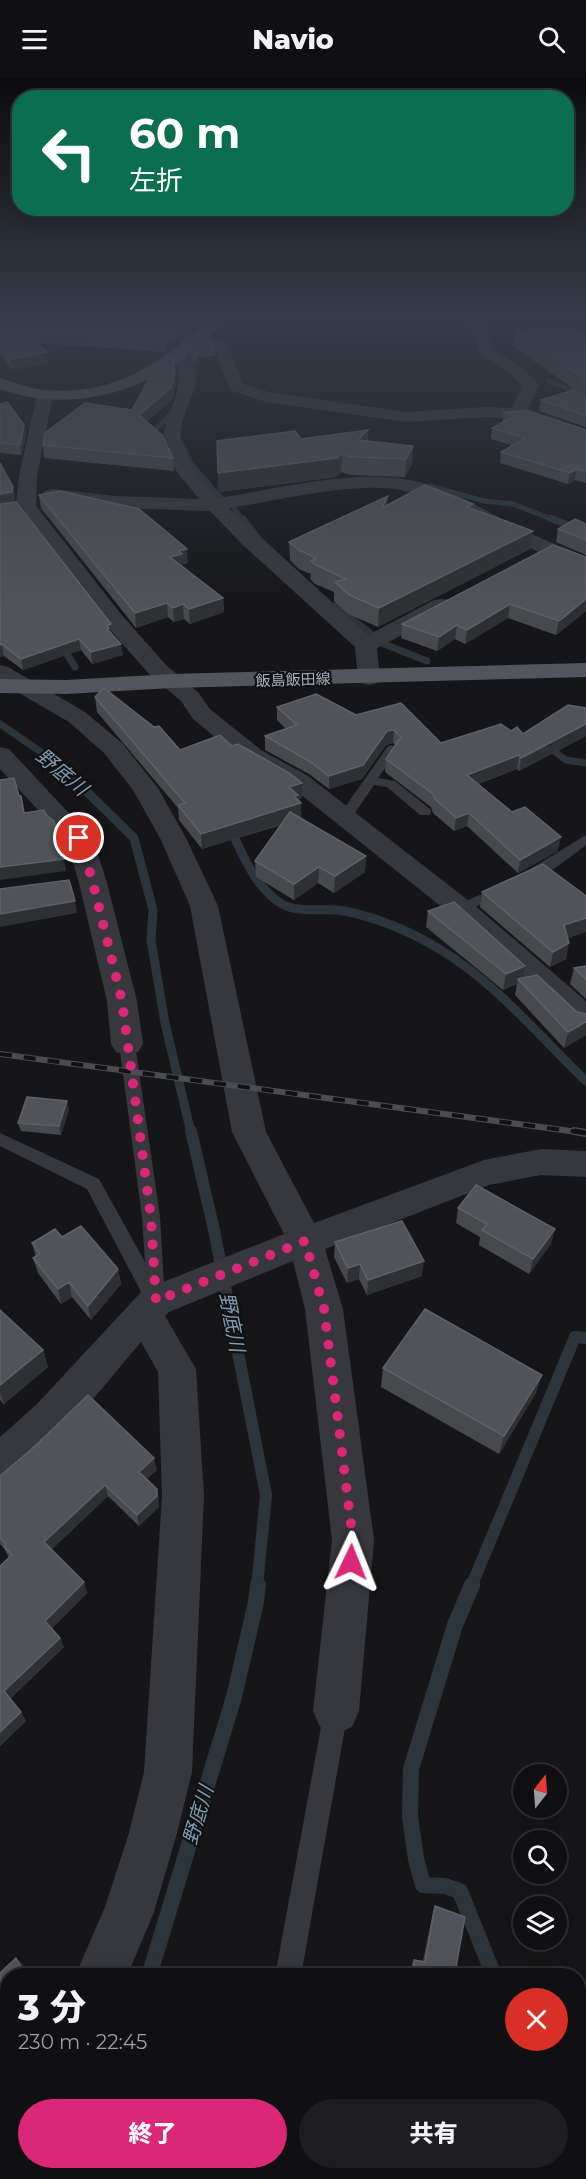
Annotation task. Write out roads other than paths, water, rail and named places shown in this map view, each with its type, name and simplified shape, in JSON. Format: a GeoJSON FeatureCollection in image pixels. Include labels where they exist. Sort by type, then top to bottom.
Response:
{"type":"FeatureCollection","features":[{"type":"Feature","properties":{"kind":"main road","name":"飯島飯田線"},"geometry":{"type":"LineString","coordinates":[[0,703],[172,681],[369,678],[586,670]]}},
{"type":"Feature","properties":{"kind":"main road","name":"飯島飯田線"},"geometry":{"type":"LineString","coordinates":[[0,686],[71,694],[190,697],[586,686]]}},
{"type":"Feature","properties":{"kind":"street"},"geometry":{"type":"LineString","coordinates":[[41,413],[23,502],[113,618],[159,670],[190,697],[201,714],[252,755],[299,781],[461,908],[586,1018]]}},
{"type":"Feature","properties":{"kind":"street"},"geometry":{"type":"LineString","coordinates":[[178,413],[172,447],[183,465],[214,505],[266,547],[366,645],[369,678]]}},
{"type":"Feature","properties":{"kind":"street"},"geometry":{"type":"LineString","coordinates":[[369,413],[406,417],[468,413]]}},
{"type":"Feature","properties":{"kind":"street"},"geometry":{"type":"LineString","coordinates":[[521,413],[586,435]]}},
{"type":"Feature","properties":{"kind":"street"},"geometry":{"type":"LineString","coordinates":[[23,502],[214,505],[338,485],[369,483],[408,485],[472,509],[512,532],[586,564]]}},
{"type":"Feature","properties":{"kind":"street"},"geometry":{"type":"LineString","coordinates":[[530,560],[550,549]]}},
{"type":"Feature","properties":{"kind":"street"},"geometry":{"type":"LineString","coordinates":[[366,645],[458,597]]}},
{"type":"Feature","properties":{"kind":"street"},"geometry":{"type":"LineString","coordinates":[[0,672],[77,717],[113,748],[145,788],[174,840],[204,906],[249,1132],[305,1241],[324,1309],[353,1540],[336,1711]]}},
{"type":"Feature","properties":{"kind":"street"},"geometry":{"type":"LineString","coordinates":[[0,754],[79,838],[81,881],[122,1001],[126,1044]]}},
{"type":"Feature","properties":{"kind":"street"},"geometry":{"type":"LineString","coordinates":[[0,1463],[50,1418],[160,1301],[270,1254],[484,1173],[541,1162],[586,1164]]}},
{"type":"Feature","properties":{"kind":"street"},"geometry":{"type":"LineString","coordinates":[[104,1968],[133,1900],[153,1833],[169,1761],[183,1496],[177,1369],[160,1301]]}},
{"type":"Feature","properties":{"kind":"lane"},"geometry":{"type":"LineString","coordinates":[[345,817],[392,749]]}},
{"type":"Feature","properties":{"kind":"lane"},"geometry":{"type":"LineString","coordinates":[[370,780],[391,784],[425,812]]}},
{"type":"Feature","properties":{"kind":"lane"},"geometry":{"type":"LineString","coordinates":[[461,908],[544,869],[586,839]]}},
{"type":"Feature","properties":{"kind":"lane"},"geometry":{"type":"LineString","coordinates":[[126,1044],[151,1218],[160,1301]]}},
{"type":"Feature","properties":{"kind":"lane"},"geometry":{"type":"LineString","coordinates":[[0,1139],[93,1184],[160,1301]]}},
{"type":"Feature","properties":{"kind":"lane"},"geometry":{"type":"LineString","coordinates":[[289,1968],[336,1711]]}},
{"type":"Feature","properties":{"kind":"waterway"},"geometry":{"type":"LineString","coordinates":[[147,438],[172,413]]}},
{"type":"Feature","properties":{"kind":"waterway"},"geometry":{"type":"LineString","coordinates":[[180,441],[192,465],[223,500]]}},
{"type":"Feature","properties":{"kind":"waterway"},"geometry":{"type":"LineString","coordinates":[[430,486],[484,501],[513,504],[554,520]]}},
{"type":"Feature","properties":{"kind":"waterway"},"geometry":{"type":"LineString","coordinates":[[234,508],[243,520]]}},
{"type":"Feature","properties":{"kind":"waterway"},"geometry":{"type":"LineString","coordinates":[[242,518],[256,536]]}},
{"type":"Feature","properties":{"kind":"waterway"},"geometry":{"type":"LineString","coordinates":[[550,518],[586,532]]}},
{"type":"Feature","properties":{"kind":"waterway"},"geometry":{"type":"LineString","coordinates":[[335,606],[370,633]]}},
{"type":"Feature","properties":{"kind":"waterway"},"geometry":{"type":"LineString","coordinates":[[384,644],[427,661]]}},
{"type":"Feature","properties":{"kind":"waterway"},"geometry":{"type":"LineString","coordinates":[[61,645],[75,667]]}},
{"type":"Feature","properties":{"kind":"waterway","name":"野底川"},"geometry":{"type":"LineString","coordinates":[[0,724],[57,763],[80,786]]}},
{"type":"Feature","properties":{"kind":"waterway"},"geometry":{"type":"LineString","coordinates":[[544,744],[566,760],[586,763]]}},
{"type":"Feature","properties":{"kind":"waterway","name":"野底川"},"geometry":{"type":"LineString","coordinates":[[79,784],[134,838],[153,910],[151,940],[165,1023],[191,1133]]}},
{"type":"Feature","properties":{"kind":"waterway"},"geometry":{"type":"LineString","coordinates":[[229,826],[257,879],[264,889],[282,904],[296,909],[338,910],[357,914],[394,926],[430,943],[481,978],[586,1081]]}},
{"type":"Feature","properties":{"kind":"waterway","name":"野底川"},"geometry":{"type":"LineString","coordinates":[[191,1131],[214,1230],[266,1495],[257,1587]]}},
{"type":"Feature","properties":{"kind":"waterway"},"geometry":{"type":"LineString","coordinates":[[471,1587],[575,1337],[586,1338]]}},
{"type":"Feature","properties":{"kind":"waterway","name":"野底川"},"geometry":{"type":"LineString","coordinates":[[151,1968],[234,1697],[258,1585]]}},
{"type":"Feature","properties":{"kind":"waterway"},"geometry":{"type":"LineString","coordinates":[[472,1585],[455,1625],[411,1769],[410,1817],[416,1859],[423,1885],[445,1886],[460,1891],[491,1968]]}},
{"type":"Feature","properties":{"kind":"railway"},"geometry":{"type":"LineString","coordinates":[[0,1054],[585,1133]]}},
{"type":"Feature","properties":{"kind":"railway"},"geometry":{"type":"LineString","coordinates":[[574,1131],[586,1133]]}}]}
